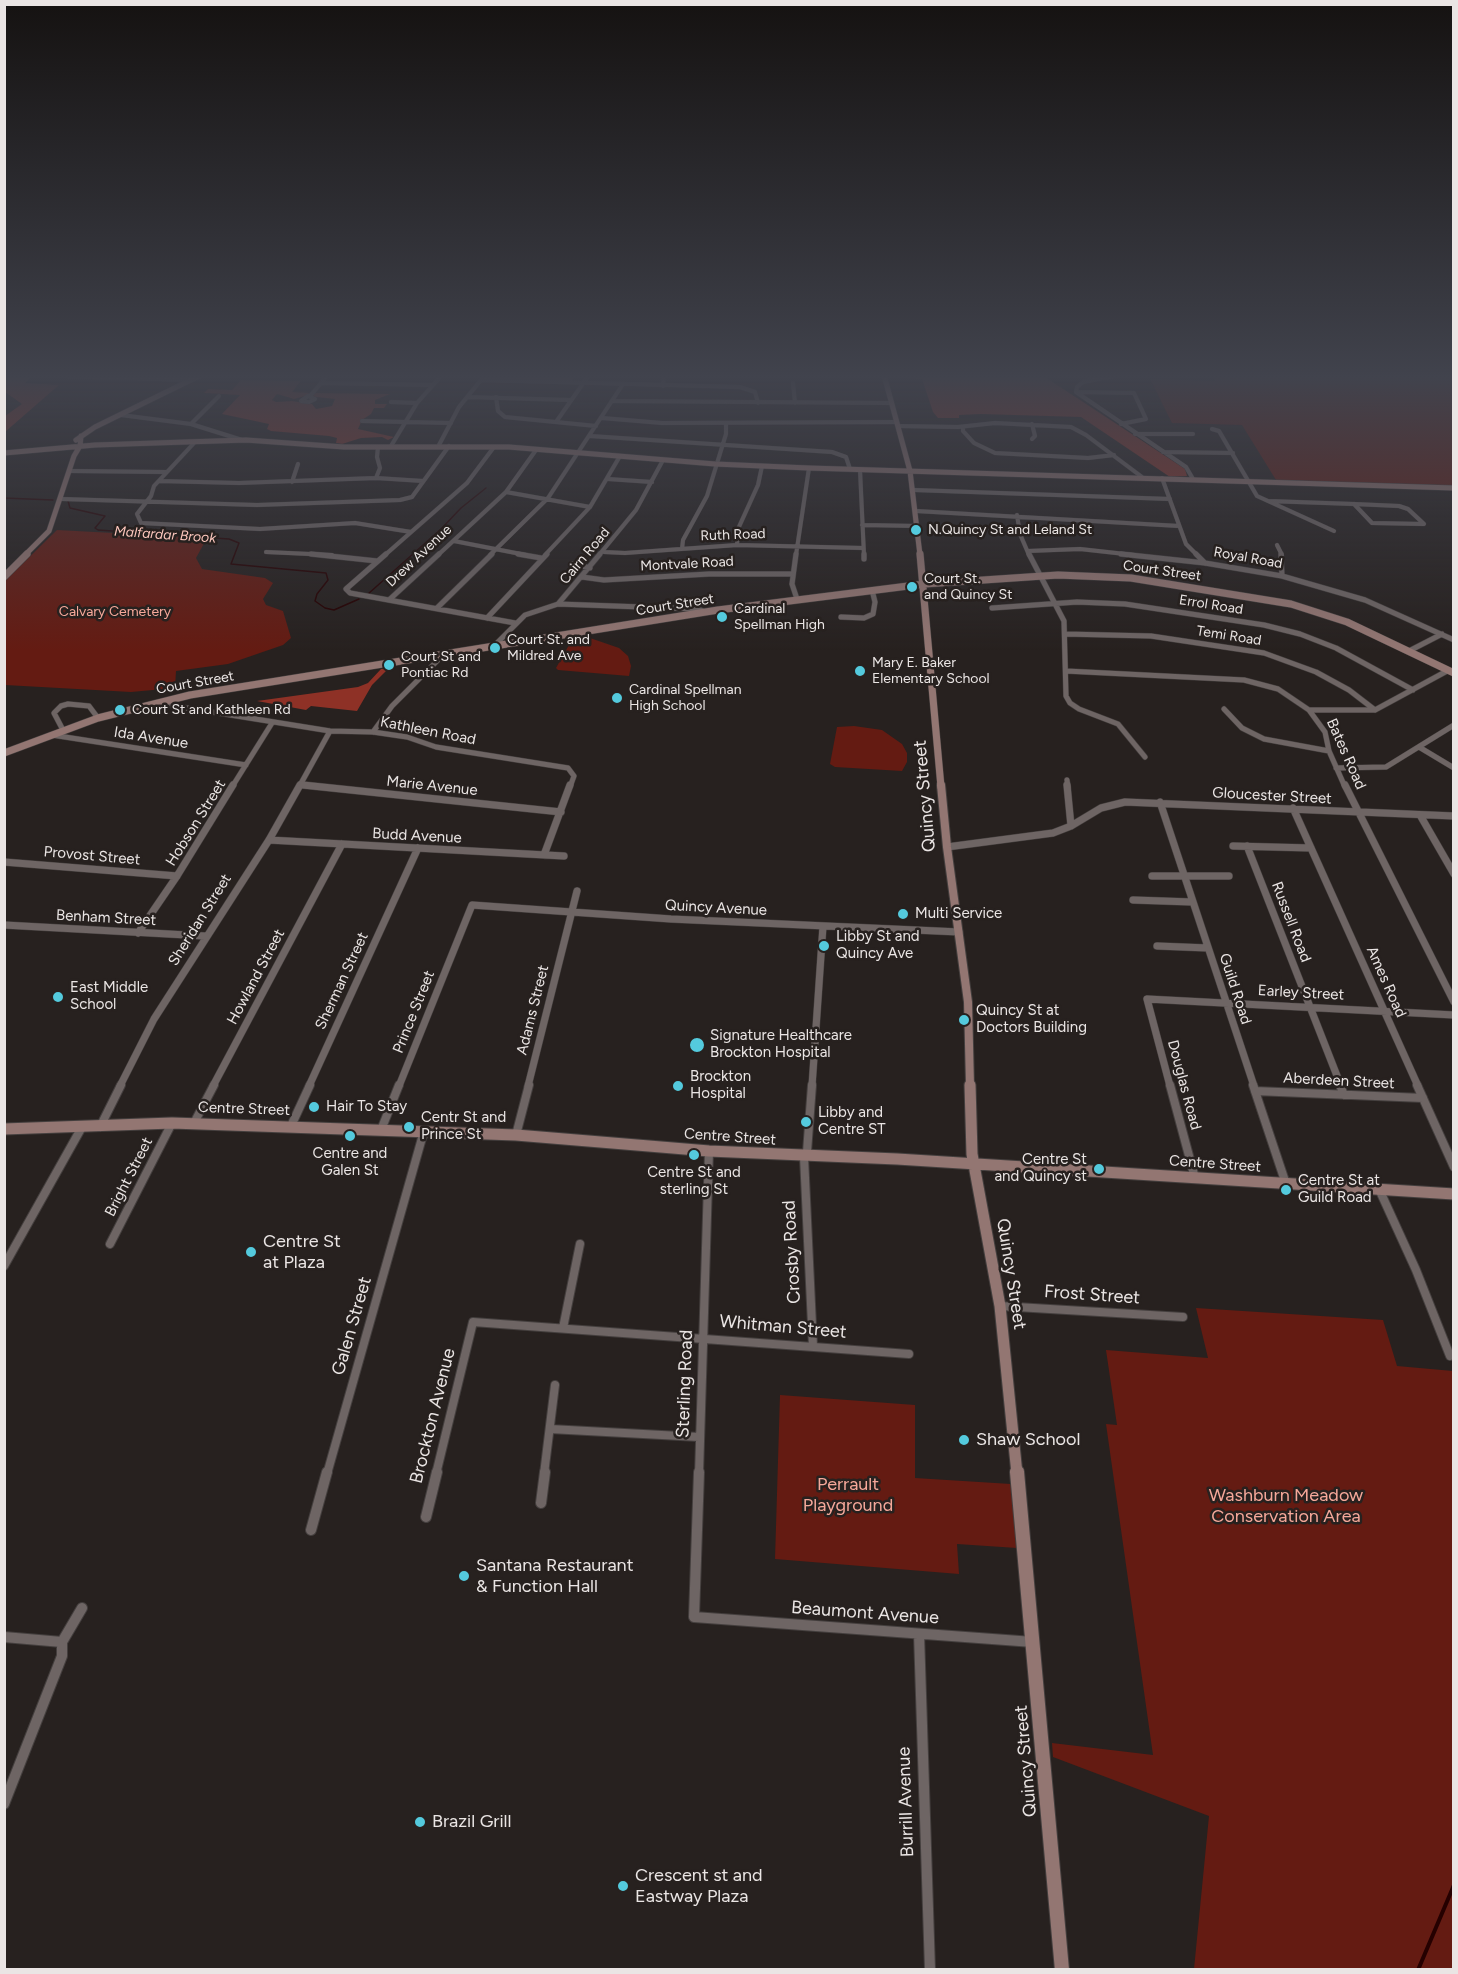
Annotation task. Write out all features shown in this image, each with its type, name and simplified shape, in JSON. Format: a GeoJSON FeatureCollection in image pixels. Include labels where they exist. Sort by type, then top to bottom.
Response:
{"type":"FeatureCollection","features":[{"type":"Feature","properties":{"kind":"main road"},"geometry":{"type":"LineString","coordinates":[[4,577],[46,537],[62,499],[71,467]]}},
{"type":"Feature","properties":{"kind":"main road"},"geometry":{"type":"LineString","coordinates":[[788,467],[1454,488]]}},
{"type":"Feature","properties":{"kind":"main road","name":"Quincy Street"},"geometry":{"type":"LineString","coordinates":[[909,467],[914,490],[924,584],[947,847],[968,1002],[970,1128],[973,1164],[1000,1306],[1034,1642],[1062,1970]]}},
{"type":"Feature","properties":{"kind":"main road","name":"Court Street"},"geometry":{"type":"LineString","coordinates":[[4,753],[98,718],[153,703],[705,612],[924,584],[1039,577],[1076,575],[1131,578],[1272,599],[1347,621],[1450,672]]}},
{"type":"Feature","properties":{"kind":"main road","name":"Centre Street"},"geometry":{"type":"LineString","coordinates":[[4,1129],[195,1123],[255,1128],[291,1126],[516,1135],[804,1157],[880,1158],[1454,1194]]}},
{"type":"Feature","properties":{"kind":"street"},"geometry":{"type":"LineString","coordinates":[[171,467],[137,514],[141,523],[260,529],[355,523],[411,532]]}},
{"type":"Feature","properties":{"kind":"street"},"geometry":{"type":"LineString","coordinates":[[292,482],[297,467]]}},
{"type":"Feature","properties":{"kind":"street"},"geometry":{"type":"LineString","coordinates":[[376,478],[380,467]]}},
{"type":"Feature","properties":{"kind":"street"},"geometry":{"type":"LineString","coordinates":[[62,499],[257,505],[408,499],[433,467]]}},
{"type":"Feature","properties":{"kind":"street"},"geometry":{"type":"LineString","coordinates":[[479,467],[467,483],[346,589],[350,593],[515,624]]}},
{"type":"Feature","properties":{"kind":"street","name":"Drew Avenue"},"geometry":{"type":"LineString","coordinates":[[389,600],[506,492],[524,467]]}},
{"type":"Feature","properties":{"kind":"street"},"geometry":{"type":"LineString","coordinates":[[437,608],[548,498],[569,467]]}},
{"type":"Feature","properties":{"kind":"street"},"geometry":{"type":"LineString","coordinates":[[488,618],[590,507],[614,467]]}},
{"type":"Feature","properties":{"kind":"street","name":"Cairn Road"},"geometry":{"type":"LineString","coordinates":[[558,604],[604,552],[636,510],[659,467]]}},
{"type":"Feature","properties":{"kind":"street"},"geometry":{"type":"LineString","coordinates":[[682,549],[683,540],[707,496],[714,467]]}},
{"type":"Feature","properties":{"kind":"street"},"geometry":{"type":"LineString","coordinates":[[737,545],[738,529],[758,485],[762,467]]}},
{"type":"Feature","properties":{"kind":"street"},"geometry":{"type":"LineString","coordinates":[[1129,467],[1142,477]]}},
{"type":"Feature","properties":{"kind":"street"},"geometry":{"type":"LineString","coordinates":[[1186,467],[1193,479]]}},
{"type":"Feature","properties":{"kind":"street"},"geometry":{"type":"LineString","coordinates":[[1240,467],[1255,494],[1334,531]]}},
{"type":"Feature","properties":{"kind":"street"},"geometry":{"type":"LineString","coordinates":[[797,599],[792,584],[809,468]]}},
{"type":"Feature","properties":{"kind":"street"},"geometry":{"type":"LineString","coordinates":[[860,470],[864,559]]}},
{"type":"Feature","properties":{"kind":"street"},"geometry":{"type":"LineString","coordinates":[[70,471],[166,472]]}},
{"type":"Feature","properties":{"kind":"street"},"geometry":{"type":"LineString","coordinates":[[159,481],[238,483],[376,478],[423,481]]}},
{"type":"Feature","properties":{"kind":"street"},"geometry":{"type":"LineString","coordinates":[[1162,478],[1186,544],[1205,563]]}},
{"type":"Feature","properties":{"kind":"street"},"geometry":{"type":"LineString","coordinates":[[608,479],[652,482]]}},
{"type":"Feature","properties":{"kind":"street"},"geometry":{"type":"LineString","coordinates":[[914,490],[1170,500]]}},
{"type":"Feature","properties":{"kind":"street"},"geometry":{"type":"LineString","coordinates":[[506,492],[590,507]]}},
{"type":"Feature","properties":{"kind":"street"},"geometry":{"type":"LineString","coordinates":[[1268,501],[1354,504],[1402,506],[1410,510],[1424,524],[1372,523],[1354,504]]}},
{"type":"Feature","properties":{"kind":"street"},"geometry":{"type":"LineString","coordinates":[[916,511],[1179,526]]}},
{"type":"Feature","properties":{"kind":"street"},"geometry":{"type":"LineString","coordinates":[[1017,515],[1020,534],[1039,577],[1064,621],[1066,696],[1070,703],[1079,710],[1118,724],[1145,757]]}},
{"type":"Feature","properties":{"kind":"street"},"geometry":{"type":"LineString","coordinates":[[862,525],[918,526]]}},
{"type":"Feature","properties":{"kind":"street"},"geometry":{"type":"LineString","coordinates":[[454,540],[541,558]]}},
{"type":"Feature","properties":{"kind":"street","name":"Ruth Road"},"geometry":{"type":"LineString","coordinates":[[604,552],[625,553],[737,545],[863,548]]}},
{"type":"Feature","properties":{"kind":"street"},"geometry":{"type":"LineString","coordinates":[[1277,546],[1283,557],[1282,576]]}},
{"type":"Feature","properties":{"kind":"street","name":"Royal Road"},"geometry":{"type":"LineString","coordinates":[[1028,551],[1080,549],[1205,563],[1282,576],[1365,600],[1454,640]]}},
{"type":"Feature","properties":{"kind":"street"},"geometry":{"type":"LineString","coordinates":[[266,552],[324,554],[377,561]]}},
{"type":"Feature","properties":{"kind":"street"},"geometry":{"type":"LineString","coordinates":[[572,564],[590,568]]}},
{"type":"Feature","properties":{"kind":"street","name":"Montvale Road"},"geometry":{"type":"LineString","coordinates":[[582,577],[604,580],[709,574],[794,574]]}},
{"type":"Feature","properties":{"kind":"street"},"geometry":{"type":"LineString","coordinates":[[841,617],[864,618],[873,615],[875,602],[872,590]]}},
{"type":"Feature","properties":{"kind":"street","name":"Errol Road"},"geometry":{"type":"LineString","coordinates":[[992,608],[1054,603],[1125,604],[1264,625],[1300,634],[1336,648],[1413,690]]}},
{"type":"Feature","properties":{"kind":"street"},"geometry":{"type":"LineString","coordinates":[[494,646],[515,624],[533,611],[558,604],[698,609],[705,612]]}},
{"type":"Feature","properties":{"kind":"street","name":"Temi Road"},"geometry":{"type":"LineString","coordinates":[[1065,634],[1151,636],[1264,654],[1316,672],[1349,690],[1375,710]]}},
{"type":"Feature","properties":{"kind":"street"},"geometry":{"type":"LineString","coordinates":[[1409,651],[1442,634]]}},
{"type":"Feature","properties":{"kind":"street"},"geometry":{"type":"LineString","coordinates":[[373,732],[392,706],[443,655]]}},
{"type":"Feature","properties":{"kind":"street","name":"Bates Road"},"geometry":{"type":"LineString","coordinates":[[1066,671],[1245,680],[1278,690],[1310,710],[1325,732],[1329,751],[1357,812],[1454,1002]]}},
{"type":"Feature","properties":{"kind":"street"},"geometry":{"type":"LineString","coordinates":[[1310,710],[1329,708],[1375,710],[1450,672]]}},
{"type":"Feature","properties":{"kind":"street","name":"Kathleen Road"},"geometry":{"type":"LineString","coordinates":[[153,703],[330,731],[373,732],[407,737],[436,747],[568,768],[574,776],[544,855]]}},
{"type":"Feature","properties":{"kind":"street"},"geometry":{"type":"LineString","coordinates":[[63,730],[54,713],[61,706],[68,704],[89,706],[98,718]]}},
{"type":"Feature","properties":{"kind":"street"},"geometry":{"type":"LineString","coordinates":[[1224,709],[1242,728],[1264,739],[1329,751]]}},
{"type":"Feature","properties":{"kind":"street","name":"Hobson Street"},"geometry":{"type":"LineString","coordinates":[[138,933],[177,876],[273,723]]}},
{"type":"Feature","properties":{"kind":"street"},"geometry":{"type":"LineString","coordinates":[[1336,768],[1386,767],[1454,725]]}},
{"type":"Feature","properties":{"kind":"street","name":"Sheridan Street"},"geometry":{"type":"LineString","coordinates":[[100,1127],[154,1019],[205,936],[269,840],[330,731]]}},
{"type":"Feature","properties":{"kind":"street","name":"Ida Avenue"},"geometry":{"type":"LineString","coordinates":[[52,735],[246,765]]}},
{"type":"Feature","properties":{"kind":"street"},"geometry":{"type":"LineString","coordinates":[[1419,747],[1454,768]]}},
{"type":"Feature","properties":{"kind":"street"},"geometry":{"type":"LineString","coordinates":[[1067,780],[1071,826]]}},
{"type":"Feature","properties":{"kind":"street","name":"Marie Avenue"},"geometry":{"type":"LineString","coordinates":[[300,785],[561,812]]}},
{"type":"Feature","properties":{"kind":"street","name":"Gloucester Street"},"geometry":{"type":"LineString","coordinates":[[947,847],[1042,836],[1071,826],[1108,806],[1133,802],[1454,816]]}},
{"type":"Feature","properties":{"kind":"street","name":"Guild Road"},"geometry":{"type":"LineString","coordinates":[[1160,802],[1286,1184]]}},
{"type":"Feature","properties":{"kind":"street","name":"Ames Road"},"geometry":{"type":"LineString","coordinates":[[1293,808],[1454,1167]]}},
{"type":"Feature","properties":{"kind":"street"},"geometry":{"type":"LineString","coordinates":[[1420,815],[1454,874]]}},
{"type":"Feature","properties":{"kind":"street","name":"Budd Avenue"},"geometry":{"type":"LineString","coordinates":[[269,840],[564,856]]}},
{"type":"Feature","properties":{"kind":"street","name":"Howland Street"},"geometry":{"type":"LineString","coordinates":[[195,1123],[342,844]]}},
{"type":"Feature","properties":{"kind":"street"},"geometry":{"type":"LineString","coordinates":[[1233,846],[1311,848]]}},
{"type":"Feature","properties":{"kind":"street","name":"Russell Road"},"geometry":{"type":"LineString","coordinates":[[1247,846],[1344,1095]]}},
{"type":"Feature","properties":{"kind":"street","name":"Sherman Street"},"geometry":{"type":"LineString","coordinates":[[291,1126],[418,848]]}},
{"type":"Feature","properties":{"kind":"street","name":"Provost Street"},"geometry":{"type":"LineString","coordinates":[[4,862],[177,876]]}},
{"type":"Feature","properties":{"kind":"street"},"geometry":{"type":"LineString","coordinates":[[1152,876],[1184,878],[1229,876]]}},
{"type":"Feature","properties":{"kind":"street","name":"Adams Street"},"geometry":{"type":"LineString","coordinates":[[516,1135],[577,891]]}},
{"type":"Feature","properties":{"kind":"street"},"geometry":{"type":"LineString","coordinates":[[1133,900],[1192,902]]}},
{"type":"Feature","properties":{"kind":"street","name":"Quincy Avenue"},"geometry":{"type":"LineString","coordinates":[[472,905],[823,927],[959,932]]}},
{"type":"Feature","properties":{"kind":"street","name":"Prince Street"},"geometry":{"type":"LineString","coordinates":[[381,1130],[472,905]]}},
{"type":"Feature","properties":{"kind":"street","name":"Benham Street"},"geometry":{"type":"LineString","coordinates":[[4,926],[205,936]]}},
{"type":"Feature","properties":{"kind":"street","name":"Crosby Road"},"geometry":{"type":"LineString","coordinates":[[813,1346],[804,1157],[807,1152],[823,927]]}},
{"type":"Feature","properties":{"kind":"street"},"geometry":{"type":"LineString","coordinates":[[1157,946],[1208,948]]}},
{"type":"Feature","properties":{"kind":"street","name":"Earley Street"},"geometry":{"type":"LineString","coordinates":[[1148,999],[1454,1015]]}},
{"type":"Feature","properties":{"kind":"street","name":"Douglas Road"},"geometry":{"type":"LineString","coordinates":[[1148,999],[1195,1178]]}},
{"type":"Feature","properties":{"kind":"street","name":"Aberdeen Street"},"geometry":{"type":"LineString","coordinates":[[1255,1091],[1423,1098]]}},
{"type":"Feature","properties":{"kind":"street","name":"Bright Street"},"geometry":{"type":"LineString","coordinates":[[110,1244],[172,1123]]}},
{"type":"Feature","properties":{"kind":"street"},"geometry":{"type":"LineString","coordinates":[[4,1266],[82,1127]]}},
{"type":"Feature","properties":{"kind":"street","name":"Galen Street"},"geometry":{"type":"LineString","coordinates":[[311,1530],[424,1131]]}},
{"type":"Feature","properties":{"kind":"street","name":"Sterling Road"},"geometry":{"type":"LineString","coordinates":[[694,1617],[709,1151]]}},
{"type":"Feature","properties":{"kind":"street"},"geometry":{"type":"LineString","coordinates":[[1379,1189],[1416,1270],[1450,1356]]}},
{"type":"Feature","properties":{"kind":"street"},"geometry":{"type":"LineString","coordinates":[[563,1328],[580,1244]]}},
{"type":"Feature","properties":{"kind":"street","name":"Frost Street"},"geometry":{"type":"LineString","coordinates":[[1000,1306],[1183,1317]]}},
{"type":"Feature","properties":{"kind":"street","name":"Whitman Street"},"geometry":{"type":"LineString","coordinates":[[473,1322],[703,1337],[909,1354]]}},
{"type":"Feature","properties":{"kind":"street","name":"Brockton Avenue"},"geometry":{"type":"LineString","coordinates":[[426,1517],[473,1322]]}},
{"type":"Feature","properties":{"kind":"street"},"geometry":{"type":"LineString","coordinates":[[541,1503],[555,1385]]}},
{"type":"Feature","properties":{"kind":"street"},"geometry":{"type":"LineString","coordinates":[[550,1429],[699,1437]]}},
{"type":"Feature","properties":{"kind":"street"},"geometry":{"type":"LineString","coordinates":[[4,1803],[62,1656],[62,1642],[82,1608]]}},
{"type":"Feature","properties":{"kind":"street","name":"Beaumont Avenue"},"geometry":{"type":"LineString","coordinates":[[694,1617],[1034,1642]]}},
{"type":"Feature","properties":{"kind":"street","name":"Burrill Avenue"},"geometry":{"type":"LineString","coordinates":[[919,1634],[930,1970]]}},
{"type":"Feature","properties":{"kind":"street"},"geometry":{"type":"LineString","coordinates":[[4,1637],[62,1642]]}},
{"type":"Feature","properties":{"kind":"green space"},"geometry":{"type":"Polygon","coordinates":[[[1268,467],[1453,467],[1453,488],[1276,480],[1268,467]]]}},
{"type":"Feature","properties":{"kind":"green space","name":"Calvary Cemetery"},"geometry":{"type":"Polygon","coordinates":[[[57,530],[207,538],[196,558],[202,569],[265,578],[273,583],[263,599],[266,605],[283,611],[291,638],[283,645],[228,664],[176,671],[175,688],[131,692],[5,685],[5,581],[57,530]]]}},
{"type":"Feature","properties":{"kind":"green space"},"geometry":{"type":"Polygon","coordinates":[[[573,638],[590,638],[619,648],[628,656],[631,666],[629,676],[558,670],[556,668],[573,638]]]}},
{"type":"Feature","properties":{"kind":"green space"},"geometry":{"type":"Polygon","coordinates":[[[854,726],[882,730],[902,744],[907,753],[907,762],[902,771],[835,767],[830,764],[837,727],[854,726]]]}},
{"type":"Feature","properties":{"kind":"green space","name":"Washburn Meadow Conservation Area"},"geometry":{"type":"Polygon","coordinates":[[[1196,1308],[1383,1320],[1397,1366],[1453,1371],[1453,1969],[1194,1969],[1209,1816],[1053,1757],[1052,1743],[1153,1755],[1106,1424],[1117,1425],[1106,1350],[1208,1358],[1196,1308]]]}},
{"type":"Feature","properties":{"kind":"green space","name":"Perrault Playground"},"geometry":{"type":"Polygon","coordinates":[[[780,1395],[915,1405],[915,1478],[1011,1484],[1017,1548],[957,1544],[959,1574],[775,1559],[780,1395]]]}},
{"type":"Feature","properties":{"kind":"shaded area"},"geometry":{"type":"Polygon","coordinates":[[[1155,467],[1182,467],[1187,476],[1170,477],[1155,467]]]}},
{"type":"Feature","properties":{"kind":"shaded area"},"geometry":{"type":"Polygon","coordinates":[[[389,668],[372,685],[357,711],[311,706],[306,710],[257,701],[358,687],[368,683],[381,669],[389,668]]]}},
{"type":"Feature","properties":{"kind":"waterway","name":"Malfardar Brook"},"geometry":{"type":"LineString","coordinates":[[368,594],[441,529],[461,508],[486,488]]}},
{"type":"Feature","properties":{"kind":"waterway","name":"Malfardar Brook"},"geometry":{"type":"LineString","coordinates":[[4,498],[53,500]]}},
{"type":"Feature","properties":{"kind":"waterway","name":"Malfardar Brook"},"geometry":{"type":"LineString","coordinates":[[68,501],[70,508],[105,516],[95,528],[98,530],[229,539],[239,543],[231,564],[326,573],[328,580],[317,594],[315,601],[325,608],[334,610],[359,599]]}},
{"type":"Feature","properties":{"kind":"waterway"},"geometry":{"type":"LineString","coordinates":[[1418,1970],[1454,1885]]}},
{"type":"Feature","properties":{"kind":"place","name":"N.Quincy St and Leland St"},"geometry":{"type":"Point","coordinates":[916,530]}},
{"type":"Feature","properties":{"kind":"place","name":"Court St. and Quincy St"},"geometry":{"type":"Point","coordinates":[912,587]}},
{"type":"Feature","properties":{"kind":"place","name":"Cardinal Spellman High"},"geometry":{"type":"Point","coordinates":[722,617]}},
{"type":"Feature","properties":{"kind":"place","name":"Court St. and Mildred Ave"},"geometry":{"type":"Point","coordinates":[495,648]}},
{"type":"Feature","properties":{"kind":"place","name":"Court St and Pontiac Rd"},"geometry":{"type":"Point","coordinates":[389,665]}},
{"type":"Feature","properties":{"kind":"place","name":"Mary E. Baker Elementary School"},"geometry":{"type":"Point","coordinates":[860,671]}},
{"type":"Feature","properties":{"kind":"place","name":"Cardinal Spellman High School"},"geometry":{"type":"Point","coordinates":[617,698]}},
{"type":"Feature","properties":{"kind":"place","name":"Court St and Kathleen Rd"},"geometry":{"type":"Point","coordinates":[120,710]}},
{"type":"Feature","properties":{"kind":"place","name":"Multi Service"},"geometry":{"type":"Point","coordinates":[903,914]}},
{"type":"Feature","properties":{"kind":"place","name":"Libby St and Quincy Ave"},"geometry":{"type":"Point","coordinates":[824,946]}},
{"type":"Feature","properties":{"kind":"place","name":"East Middle School"},"geometry":{"type":"Point","coordinates":[58,997]}},
{"type":"Feature","properties":{"kind":"place","name":"Quincy St at Doctors Building"},"geometry":{"type":"Point","coordinates":[964,1020]}},
{"type":"Feature","properties":{"kind":"place","name":"Signature Healthcare Brockton Hospital"},"geometry":{"type":"Point","coordinates":[697,1045]}},
{"type":"Feature","properties":{"kind":"place","name":"Brockton Hospital"},"geometry":{"type":"Point","coordinates":[678,1086]}},
{"type":"Feature","properties":{"kind":"place","name":"Hair To Stay"},"geometry":{"type":"Point","coordinates":[314,1107]}},
{"type":"Feature","properties":{"kind":"place","name":"Libby and Centre ST"},"geometry":{"type":"Point","coordinates":[806,1122]}},
{"type":"Feature","properties":{"kind":"place","name":"Centr St and Prince St"},"geometry":{"type":"Point","coordinates":[409,1127]}},
{"type":"Feature","properties":{"kind":"place","name":"Centre and Galen St"},"geometry":{"type":"Point","coordinates":[350,1136]}},
{"type":"Feature","properties":{"kind":"place","name":"Centre St and sterling St"},"geometry":{"type":"Point","coordinates":[694,1155]}},
{"type":"Feature","properties":{"kind":"place","name":"Centre St and Quincy st"},"geometry":{"type":"Point","coordinates":[1099,1169]}},
{"type":"Feature","properties":{"kind":"place","name":"Centre St at Guild Road"},"geometry":{"type":"Point","coordinates":[1286,1190]}},
{"type":"Feature","properties":{"kind":"place","name":"Centre St at Plaza"},"geometry":{"type":"Point","coordinates":[251,1252]}},
{"type":"Feature","properties":{"kind":"place","name":"Shaw School"},"geometry":{"type":"Point","coordinates":[964,1440]}},
{"type":"Feature","properties":{"kind":"place","name":"Santana Restaurant & Function Hall"},"geometry":{"type":"Point","coordinates":[464,1576]}},
{"type":"Feature","properties":{"kind":"place","name":"Brazil Grill"},"geometry":{"type":"Point","coordinates":[420,1822]}},
{"type":"Feature","properties":{"kind":"place","name":"Crescent st and Eastway Plaza"},"geometry":{"type":"Point","coordinates":[623,1886]}}]}
